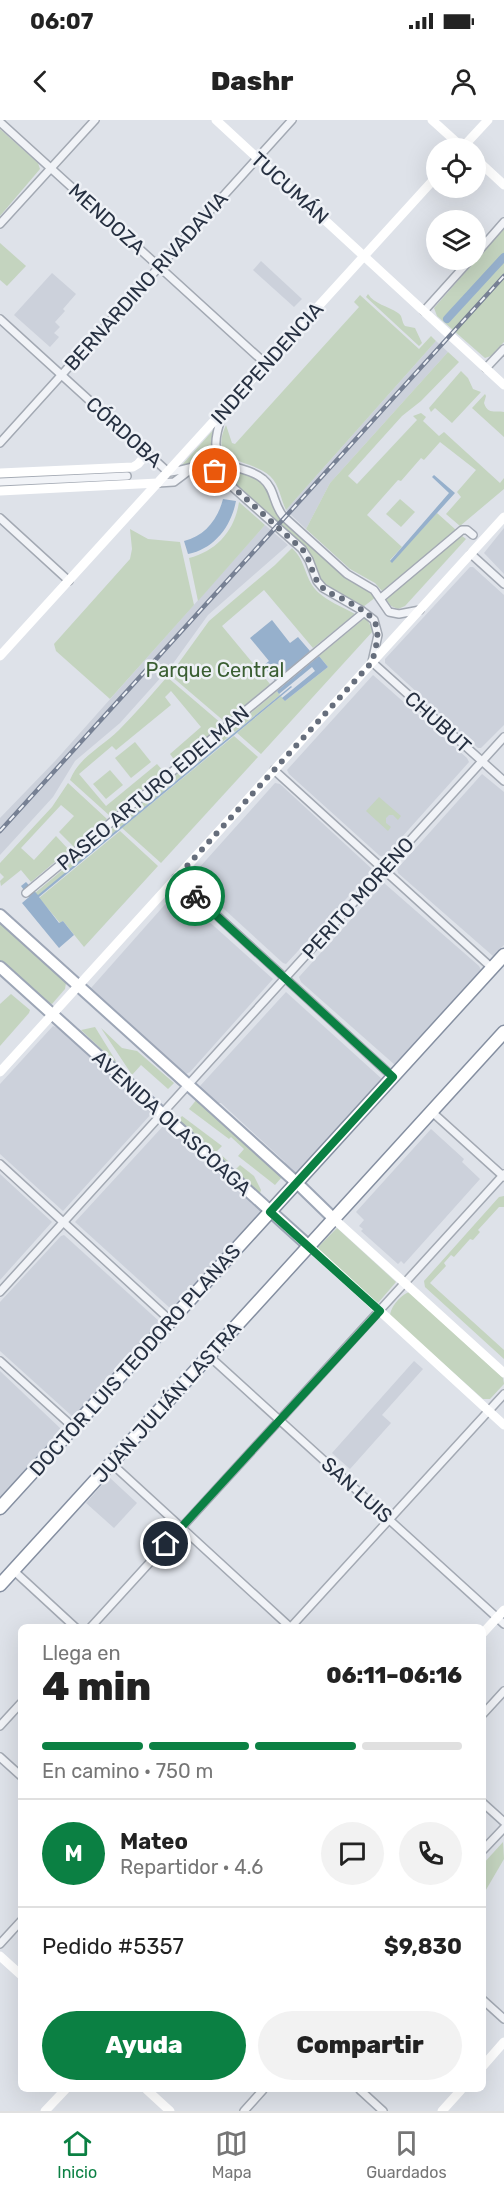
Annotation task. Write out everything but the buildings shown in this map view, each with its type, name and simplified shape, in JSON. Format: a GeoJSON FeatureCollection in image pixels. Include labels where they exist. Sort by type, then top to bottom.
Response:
{"type":"FeatureCollection","features":[{"type":"Feature","properties":{"kind":"highway","name":"DOCTOR LUIS TEODORO PLANAS"},"geometry":{"type":"LineString","coordinates":[[0,1508],[504,955]]}},
{"type":"Feature","properties":{"kind":"highway","name":"JUAN JULIÁN LASTRA"},"geometry":{"type":"LineString","coordinates":[[0,1585],[504,1032]]}},
{"type":"Feature","properties":{"kind":"main road","name":"TUCUMÁN"},"geometry":{"type":"LineString","coordinates":[[216,120],[504,385]]}},
{"type":"Feature","properties":{"kind":"main road"},"geometry":{"type":"LineString","coordinates":[[432,120],[452,138]]}},
{"type":"Feature","properties":{"kind":"main road"},"geometry":{"type":"LineString","coordinates":[[472,138],[488,120]]}},
{"type":"Feature","properties":{"kind":"main road"},"geometry":{"type":"LineString","coordinates":[[486,168],[504,185]]}},
{"type":"Feature","properties":{"kind":"main road","name":"INDEPENDENCIA"},"geometry":{"type":"LineString","coordinates":[[0,656],[426,188]]}},
{"type":"Feature","properties":{"kind":"main road"},"geometry":{"type":"LineString","coordinates":[[0,491],[129,476],[143,459],[142,448]]}},
{"type":"Feature","properties":{"kind":"main road"},"geometry":{"type":"LineString","coordinates":[[0,473],[129,476],[158,483]]}},
{"type":"Feature","properties":{"kind":"main road"},"geometry":{"type":"LineString","coordinates":[[0,1072],[504,517]]}},
{"type":"Feature","properties":{"kind":"main road","name":"AVENIDA OLASCOAGA"},"geometry":{"type":"LineString","coordinates":[[0,915],[504,1373]]}},
{"type":"Feature","properties":{"kind":"main road","name":"AVENIDA OLASCOAGA"},"geometry":{"type":"LineString","coordinates":[[0,967],[504,1425]]}},
{"type":"Feature","properties":{"kind":"main road"},"geometry":{"type":"LineString","coordinates":[[486,1630],[502,1617]]}},
{"type":"Feature","properties":{"kind":"main road"},"geometry":{"type":"LineString","coordinates":[[0,1956],[18,1972]]}},
{"type":"Feature","properties":{"kind":"main road"},"geometry":{"type":"LineString","coordinates":[[486,2063],[504,2042]]}},
{"type":"Feature","properties":{"kind":"main road"},"geometry":{"type":"LineString","coordinates":[[45,2111],[63,2092]]}},
{"type":"Feature","properties":{"kind":"main road"},"geometry":{"type":"LineString","coordinates":[[149,2092],[170,2111]]}},
{"type":"Feature","properties":{"kind":"main road"},"geometry":{"type":"LineString","coordinates":[[442,2111],[459,2092]]}},
{"type":"Feature","properties":{"kind":"street"},"geometry":{"type":"LineString","coordinates":[[0,224],[95,120]]}},
{"type":"Feature","properties":{"kind":"street","name":"BERNARDINO RIVADAVIA"},"geometry":{"type":"LineString","coordinates":[[0,443],[292,120]]}},
{"type":"Feature","properties":{"kind":"street","name":"MENDOZA"},"geometry":{"type":"LineString","coordinates":[[0,122],[266,364]]}},
{"type":"Feature","properties":{"kind":"street"},"geometry":{"type":"LineString","coordinates":[[486,243],[504,222]]}},
{"type":"Feature","properties":{"kind":"street"},"geometry":{"type":"LineString","coordinates":[[424,311],[461,270]]}},
{"type":"Feature","properties":{"kind":"street","name":"CÓRDOBA"},"geometry":{"type":"LineString","coordinates":[[0,319],[168,472]]}},
{"type":"Feature","properties":{"kind":"street"},"geometry":{"type":"LineString","coordinates":[[486,369],[504,349]]}},
{"type":"Feature","properties":{"kind":"street"},"geometry":{"type":"LineString","coordinates":[[224,411],[215,442],[217,451],[223,459],[230,465],[255,473],[264,480],[273,492],[283,516],[347,574],[374,590],[389,612],[399,615],[420,610]]}},
{"type":"Feature","properties":{"kind":"street"},"geometry":{"type":"LineString","coordinates":[[168,472],[203,465],[215,471],[302,549],[317,581],[323,588],[371,617],[378,631],[372,662]]}},
{"type":"Feature","properties":{"kind":"street"},"geometry":{"type":"LineString","coordinates":[[158,483],[174,482],[192,468]]}},
{"type":"Feature","properties":{"kind":"street"},"geometry":{"type":"LineString","coordinates":[[0,482],[129,476]]}},
{"type":"Feature","properties":{"kind":"street"},"geometry":{"type":"LineString","coordinates":[[0,518],[69,581]]}},
{"type":"Feature","properties":{"kind":"street"},"geometry":{"type":"LineString","coordinates":[[381,598],[462,530],[467,530],[473,535]]}},
{"type":"Feature","properties":{"kind":"street"},"geometry":{"type":"LineString","coordinates":[[471,554],[504,584]]}},
{"type":"Feature","properties":{"kind":"street","name":"PASEO ARTURO EDELMAN"},"geometry":{"type":"LineString","coordinates":[[26,893],[362,614]]}},
{"type":"Feature","properties":{"kind":"street","name":"CHUBUT"},"geometry":{"type":"LineString","coordinates":[[372,662],[504,781]]}},
{"type":"Feature","properties":{"kind":"street","name":"PERITO MORENO"},"geometry":{"type":"LineString","coordinates":[[0,1292],[504,737]]}},
{"type":"Feature","properties":{"kind":"street"},"geometry":{"type":"LineString","coordinates":[[274,770],[492,968]]}},
{"type":"Feature","properties":{"kind":"street"},"geometry":{"type":"LineString","coordinates":[[176,878],[393,1077]]}},
{"type":"Feature","properties":{"kind":"street"},"geometry":{"type":"LineString","coordinates":[[94,1624],[503,1176],[432,1112]]}},
{"type":"Feature","properties":{"kind":"street"},"geometry":{"type":"LineString","coordinates":[[0,1164],[171,1321]]}},
{"type":"Feature","properties":{"kind":"street","name":"SAN LUIS"},"geometry":{"type":"LineString","coordinates":[[209,1356],[389,1519],[502,1617]]}},
{"type":"Feature","properties":{"kind":"street"},"geometry":{"type":"LineString","coordinates":[[0,1361],[73,1427]]}},
{"type":"Feature","properties":{"kind":"street"},"geometry":{"type":"LineString","coordinates":[[293,1624],[504,1394]]}},
{"type":"Feature","properties":{"kind":"street"},"geometry":{"type":"LineString","coordinates":[[111,1463],[287,1624]]}},
{"type":"Feature","properties":{"kind":"street"},"geometry":{"type":"LineString","coordinates":[[13,1570],[72,1624]]}},
{"type":"Feature","properties":{"kind":"street"},"geometry":{"type":"LineString","coordinates":[[486,1711],[504,1691]]}},
{"type":"Feature","properties":{"kind":"street"},"geometry":{"type":"LineString","coordinates":[[0,1726],[18,1706]]}},
{"type":"Feature","properties":{"kind":"street"},"geometry":{"type":"LineString","coordinates":[[0,1757],[18,1773]]}},
{"type":"Feature","properties":{"kind":"street"},"geometry":{"type":"LineString","coordinates":[[486,1806],[504,1822]]}},
{"type":"Feature","properties":{"kind":"street"},"geometry":{"type":"LineString","coordinates":[[486,1847],[504,1828]]}},
{"type":"Feature","properties":{"kind":"street"},"geometry":{"type":"LineString","coordinates":[[0,1944],[18,1924]]}},
{"type":"Feature","properties":{"kind":"street"},"geometry":{"type":"LineString","coordinates":[[486,2003],[504,2019]]}},
{"type":"Feature","properties":{"kind":"street"},"geometry":{"type":"LineString","coordinates":[[244,2111],[261,2092]]}},
{"type":"Feature","properties":{"kind":"street"},"geometry":{"type":"LineString","coordinates":[[362,2092],[383,2111]]}},
{"type":"Feature","properties":{"kind":"shaded area"},"geometry":{"type":"Polygon","coordinates":[[[261,261],[302,299],[294,307],[253,270],[261,261]]]}},
{"type":"Feature","properties":{"kind":"shaded area"},"geometry":{"type":"Polygon","coordinates":[[[52,273],[76,294],[55,322],[60,327],[54,333],[59,337],[50,347],[14,315],[52,273]]]}},
{"type":"Feature","properties":{"kind":"shaded area"},"geometry":{"type":"Polygon","coordinates":[[[436,341],[448,352],[330,483],[306,529],[286,510],[436,341]]]}},
{"type":"Feature","properties":{"kind":"shaded area"},"geometry":{"type":"Polygon","coordinates":[[[265,525],[288,545],[208,615],[172,665],[120,723],[75,761],[53,797],[0,855],[0,818],[56,760],[265,525]]]}},
{"type":"Feature","properties":{"kind":"shaded area"},"geometry":{"type":"Polygon","coordinates":[[[504,528],[504,574],[484,553],[504,528]]]}},
{"type":"Feature","properties":{"kind":"shaded area"},"geometry":{"type":"Polygon","coordinates":[[[470,567],[473,567],[504,595],[504,725],[481,748],[478,748],[385,663],[385,659],[470,567]]]}},
{"type":"Feature","properties":{"kind":"shaded area"},"geometry":{"type":"Polygon","coordinates":[[[373,675],[469,762],[384,857],[380,856],[287,770],[373,675]]]}},
{"type":"Feature","properties":{"kind":"shaded area"},"geometry":{"type":"Polygon","coordinates":[[[482,774],[504,792],[504,945],[493,956],[398,873],[397,869],[482,774]]]}},
{"type":"Feature","properties":{"kind":"shaded area"},"geometry":{"type":"Polygon","coordinates":[[[275,783],[280,784],[372,869],[286,964],[190,878],[275,783]]]}},
{"type":"Feature","properties":{"kind":"shaded area"},"geometry":{"type":"Polygon","coordinates":[[[384,883],[481,970],[395,1065],[301,982],[299,977],[384,883]]]}},
{"type":"Feature","properties":{"kind":"shaded area"},"geometry":{"type":"Polygon","coordinates":[[[176,892],[273,979],[186,1074],[91,988],[176,892]]]}},
{"type":"Feature","properties":{"kind":"shaded area"},"geometry":{"type":"Polygon","coordinates":[[[286,992],[382,1079],[295,1174],[285,1166],[285,1162],[221,1103],[216,1103],[200,1086],[286,992]]]}},
{"type":"Feature","properties":{"kind":"shaded area"},"geometry":{"type":"Polygon","coordinates":[[[53,1026],[59,1028],[152,1113],[63,1211],[0,1154],[0,1084],[53,1026]]]}},
{"type":"Feature","properties":{"kind":"shaded area"},"geometry":{"type":"Polygon","coordinates":[[[164,1125],[169,1126],[261,1211],[171,1309],[75,1222],[164,1125]]]}},
{"type":"Feature","properties":{"kind":"shaded area"},"geometry":{"type":"Polygon","coordinates":[[[431,1129],[464,1159],[462,1162],[480,1179],[404,1264],[401,1261],[398,1264],[361,1231],[363,1229],[359,1226],[364,1220],[356,1212],[431,1129]]]}},
{"type":"Feature","properties":{"kind":"shaded area"},"geometry":{"type":"Polygon","coordinates":[[[0,1174],[52,1222],[0,1280],[0,1174]]]}},
{"type":"Feature","properties":{"kind":"shaded area"},"geometry":{"type":"Polygon","coordinates":[[[64,1235],[160,1322],[72,1416],[0,1351],[0,1302],[64,1235]]]}},
{"type":"Feature","properties":{"kind":"shaded area"},"geometry":{"type":"Polygon","coordinates":[[[414,1361],[423,1369],[382,1415],[391,1423],[350,1469],[332,1453],[414,1361]]]}},
{"type":"Feature","properties":{"kind":"shaded area"},"geometry":{"type":"Polygon","coordinates":[[[0,1371],[61,1429],[0,1499],[0,1371]]]}},
{"type":"Feature","properties":{"kind":"shaded area"},"geometry":{"type":"Polygon","coordinates":[[[109,1477],[137,1503],[114,1528],[86,1503],[109,1477]]]}},
{"type":"Feature","properties":{"kind":"green space"},"geometry":{"type":"Polygon","coordinates":[[[0,129],[38,163],[40,169],[0,216],[0,129]]]}},
{"type":"Feature","properties":{"kind":"green space"},"geometry":{"type":"Polygon","coordinates":[[[504,228],[504,342],[491,356],[485,358],[437,316],[434,308],[467,270],[486,270],[486,249],[504,228]]]}},
{"type":"Feature","properties":{"kind":"green space"},"geometry":{"type":"Polygon","coordinates":[[[0,243],[26,266],[7,286],[0,280],[0,243]]]}},
{"type":"Feature","properties":{"kind":"green space"},"geometry":{"type":"Polygon","coordinates":[[[368,294],[377,303],[400,314],[405,326],[415,328],[422,343],[419,346],[366,297],[368,294]]]}},
{"type":"Feature","properties":{"kind":"green space"},"geometry":{"type":"Polygon","coordinates":[[[360,295],[419,349],[431,336],[436,341],[286,510],[278,488],[270,476],[262,470],[234,459],[222,447],[226,425],[232,443],[235,444],[359,307],[354,302],[360,295]]]}},
{"type":"Feature","properties":{"kind":"green space"},"geometry":{"type":"Polygon","coordinates":[[[448,352],[459,362],[421,401],[402,416],[348,476],[357,484],[417,420],[413,416],[421,413],[426,417],[423,421],[439,436],[444,432],[500,483],[504,478],[504,489],[460,526],[446,514],[461,497],[457,492],[476,470],[440,442],[424,460],[421,458],[401,481],[398,480],[367,515],[402,547],[390,560],[392,562],[437,513],[456,530],[382,591],[375,583],[350,569],[306,529],[330,483],[448,352]]]}},
{"type":"Feature","properties":{"kind":"green space"},"geometry":{"type":"Polygon","coordinates":[[[461,371],[468,378],[473,389],[481,392],[452,423],[435,408],[431,412],[429,408],[461,371]]]}},
{"type":"Feature","properties":{"kind":"green space"},"geometry":{"type":"Polygon","coordinates":[[[485,394],[484,403],[488,409],[504,412],[504,437],[472,408],[485,394]]]}},
{"type":"Feature","properties":{"kind":"green space"},"geometry":{"type":"Polygon","coordinates":[[[216,427],[215,452],[261,480],[270,492],[276,511],[376,597],[363,607],[340,596],[318,577],[303,546],[211,464],[197,461],[184,467],[181,466],[216,427]]]}},
{"type":"Feature","properties":{"kind":"green space"},"geometry":{"type":"Polygon","coordinates":[[[127,470],[127,481],[0,488],[0,476],[127,470]]]}},
{"type":"Feature","properties":{"kind":"green space"},"geometry":{"type":"Polygon","coordinates":[[[400,499],[415,512],[401,527],[386,514],[400,499]]]}},
{"type":"Feature","properties":{"kind":"green space"},"geometry":{"type":"Polygon","coordinates":[[[239,502],[265,525],[198,601],[189,558],[208,550],[223,538],[233,522],[239,502]]]}},
{"type":"Feature","properties":{"kind":"green space"},"geometry":{"type":"Polygon","coordinates":[[[130,529],[148,539],[180,542],[194,605],[110,699],[56,651],[54,644],[130,559],[132,549],[130,529]]]}},
{"type":"Feature","properties":{"kind":"green space"},"geometry":{"type":"Polygon","coordinates":[[[462,536],[466,539],[405,606],[398,609],[391,606],[386,599],[462,536]]]}},
{"type":"Feature","properties":{"kind":"green space","name":"Parque Central"},"geometry":{"type":"Polygon","coordinates":[[[292,548],[316,590],[355,614],[313,648],[264,590],[222,626],[270,684],[225,722],[170,675],[209,621],[292,548]]]}},
{"type":"Feature","properties":{"kind":"green space","name":"Parque Central"},"geometry":{"type":"Polygon","coordinates":[[[366,617],[373,631],[261,754],[237,733],[281,696],[285,701],[328,667],[319,656],[366,617]]]}},
{"type":"Feature","properties":{"kind":"green space","name":"Parque Central"},"geometry":{"type":"Polygon","coordinates":[[[167,677],[222,724],[176,762],[170,754],[201,727],[171,691],[165,697],[171,705],[116,750],[112,746],[79,774],[106,806],[157,764],[164,772],[110,816],[70,780],[79,765],[119,730],[167,677]]]}},
{"type":"Feature","properties":{"kind":"green space"},"geometry":{"type":"Polygon","coordinates":[[[277,691],[280,695],[235,732],[232,729],[277,691]]]}},
{"type":"Feature","properties":{"kind":"green space"},"geometry":{"type":"Polygon","coordinates":[[[229,731],[232,734],[121,827],[117,824],[229,731]]]}},
{"type":"Feature","properties":{"kind":"green space","name":"Parque Central"},"geometry":{"type":"Polygon","coordinates":[[[234,736],[258,757],[161,863],[122,828],[234,736]]]}},
{"type":"Feature","properties":{"kind":"green space"},"geometry":{"type":"Polygon","coordinates":[[[135,742],[151,762],[131,778],[115,758],[135,742]]]}},
{"type":"Feature","properties":{"kind":"green space"},"geometry":{"type":"Polygon","coordinates":[[[110,770],[123,785],[106,799],[93,784],[110,770]]]}},
{"type":"Feature","properties":{"kind":"green space"},"geometry":{"type":"Polygon","coordinates":[[[68,783],[107,819],[74,847],[59,832],[74,816],[61,805],[21,848],[34,860],[56,836],[69,850],[31,882],[21,870],[1,886],[0,881],[4,877],[0,873],[0,863],[52,807],[68,783]]]}},
{"type":"Feature","properties":{"kind":"green space"},"geometry":{"type":"Polygon","coordinates":[[[379,797],[401,816],[398,820],[393,815],[386,818],[386,823],[391,827],[388,831],[366,811],[379,797]]]}},
{"type":"Feature","properties":{"kind":"green space"},"geometry":{"type":"Polygon","coordinates":[[[115,826],[118,829],[38,896],[35,893],[115,826]]]}},
{"type":"Feature","properties":{"kind":"green space"},"geometry":{"type":"Polygon","coordinates":[[[120,831],[158,866],[84,947],[63,921],[60,923],[39,898],[120,831]]]}},
{"type":"Feature","properties":{"kind":"green space"},"geometry":{"type":"Polygon","coordinates":[[[0,921],[66,983],[65,989],[52,1004],[46,1002],[0,961],[0,921]]]}},
{"type":"Feature","properties":{"kind":"green space"},"geometry":{"type":"Polygon","coordinates":[[[11,994],[30,1010],[0,1046],[0,1004],[11,994]]]}},
{"type":"Feature","properties":{"kind":"green space"},"geometry":{"type":"Polygon","coordinates":[[[95,1027],[116,1061],[115,1062],[81,1030],[95,1027]]]}},
{"type":"Feature","properties":{"kind":"green space"},"geometry":{"type":"Polygon","coordinates":[[[101,1028],[122,1048],[137,1051],[174,1083],[168,1089],[141,1065],[132,1075],[101,1028]]]}},
{"type":"Feature","properties":{"kind":"green space"},"geometry":{"type":"Polygon","coordinates":[[[197,1099],[282,1177],[275,1185],[238,1156],[244,1149],[231,1137],[229,1139],[189,1109],[197,1099]]]}},
{"type":"Feature","properties":{"kind":"green space"},"geometry":{"type":"Polygon","coordinates":[[[182,1116],[222,1146],[217,1151],[229,1162],[225,1165],[177,1122],[182,1116]]]}},
{"type":"Feature","properties":{"kind":"green space"},"geometry":{"type":"Polygon","coordinates":[[[240,1165],[254,1176],[261,1190],[259,1196],[233,1172],[240,1165]]]}},
{"type":"Feature","properties":{"kind":"green space"},"geometry":{"type":"Polygon","coordinates":[[[504,1196],[504,1207],[499,1207],[478,1230],[480,1232],[473,1240],[470,1239],[454,1257],[451,1255],[444,1263],[446,1266],[430,1283],[504,1350],[504,1359],[425,1287],[424,1281],[499,1197],[504,1196]]]}},
{"type":"Feature","properties":{"kind":"green space"},"geometry":{"type":"Polygon","coordinates":[[[337,1228],[396,1282],[378,1303],[317,1248],[337,1228]]]}},
{"type":"Feature","properties":{"kind":"green space"},"geometry":{"type":"Polygon","coordinates":[[[409,1292],[503,1378],[504,1384],[490,1399],[483,1399],[390,1316],[396,1302],[409,1292]]]}},
{"type":"Feature","properties":{"kind":"green space"},"geometry":{"type":"Polygon","coordinates":[[[503,1842],[504,1859],[486,1890],[486,1861],[503,1842]]]}},
{"type":"Feature","properties":{"kind":"water"},"geometry":{"type":"Polygon","coordinates":[[[434,475],[455,493],[392,563],[390,561],[449,493],[432,477],[434,475]]]}},
{"type":"Feature","properties":{"kind":"water"},"geometry":{"type":"Polygon","coordinates":[[[223,499],[236,501],[234,511],[225,528],[206,547],[188,554],[184,541],[192,539],[210,526],[223,499]]]}},
{"type":"Feature","properties":{"kind":"water"},"geometry":{"type":"Polygon","coordinates":[[[272,620],[290,643],[298,637],[310,651],[275,681],[263,666],[269,661],[250,638],[272,620]]]}},
{"type":"Feature","properties":{"kind":"water"},"geometry":{"type":"Polygon","coordinates":[[[319,656],[328,667],[285,701],[282,698],[315,671],[312,667],[279,694],[277,691],[319,656]]]}},
{"type":"Feature","properties":{"kind":"water"},"geometry":{"type":"Polygon","coordinates":[[[291,686],[39,897],[59,923],[63,921],[74,935],[59,948],[22,903],[29,897],[21,886],[26,882],[38,895],[291,686]]]}},
{"type":"Feature","properties":{"kind":"waterway"},"geometry":{"type":"LineString","coordinates":[[447,319],[504,257]]}},
{"type":"Feature","properties":{"kind":"railway"},"geometry":{"type":"LineString","coordinates":[[0,831],[504,276]]}},
{"type":"Feature","properties":{"kind":"way so far"},"geometry":{"type":"LineString","coordinates":[[195,896],[176,878],[372,662],[378,635],[376,623],[371,617],[323,588],[313,573],[305,552],[215,471]]}},
{"type":"Feature","properties":{"kind":"route"},"geometry":{"type":"LineString","coordinates":[[166,1544],[380,1311],[270,1212],[393,1077],[195,896]]}}]}
